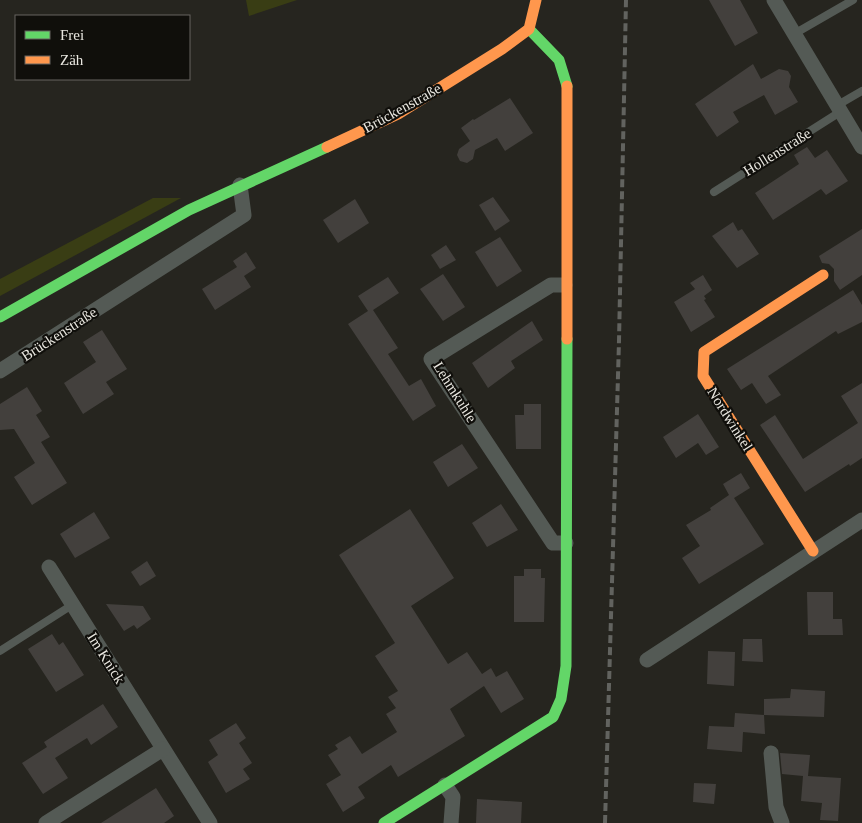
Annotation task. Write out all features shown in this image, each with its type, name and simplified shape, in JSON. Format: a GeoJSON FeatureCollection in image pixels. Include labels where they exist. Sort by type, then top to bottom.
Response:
{"type":"FeatureCollection","features":[{"type":"Feature","properties":{"kind":"street"},"geometry":{"type":"LineString","coordinates":[[384,823],[553,717],[560,705],[566,666],[565,284],[567,82],[559,60],[529,29],[536,0]]}},
{"type":"Feature","properties":{"kind":"street"},"geometry":{"type":"LineString","coordinates":[[774,0],[862,147]]}},
{"type":"Feature","properties":{"kind":"street","name":"Brückenstraße"},"geometry":{"type":"LineString","coordinates":[[0,317],[188,210],[398,114],[502,49],[529,29]]}},
{"type":"Feature","properties":{"kind":"street","name":"Brückenstraße"},"geometry":{"type":"LineString","coordinates":[[0,372],[244,215],[240,185]]}},
{"type":"Feature","properties":{"kind":"street","name":"Nordwinkel"},"geometry":{"type":"LineString","coordinates":[[813,550],[703,376],[704,352],[823,275]]}},
{"type":"Feature","properties":{"kind":"street","name":"Lehmkuhle"},"geometry":{"type":"LineString","coordinates":[[565,284],[551,285],[431,359],[553,543],[566,543]]}},
{"type":"Feature","properties":{"kind":"street"},"geometry":{"type":"LineString","coordinates":[[647,660],[813,550],[862,520]]}},
{"type":"Feature","properties":{"kind":"street","name":"Im Knick"},"geometry":{"type":"LineString","coordinates":[[49,567],[210,823]]}},
{"type":"Feature","properties":{"kind":"street"},"geometry":{"type":"LineString","coordinates":[[46,823],[163,748]]}},
{"type":"Feature","properties":{"kind":"street"},"geometry":{"type":"LineString","coordinates":[[771,753],[776,808],[781,823]]}},
{"type":"Feature","properties":{"kind":"street"},"geometry":{"type":"LineString","coordinates":[[445,785],[452,797],[451,823]]}},
{"type":"Feature","properties":{"kind":"lane"},"geometry":{"type":"LineString","coordinates":[[794,34],[853,0]]}},
{"type":"Feature","properties":{"kind":"lane","name":"Hollenstraße"},"geometry":{"type":"LineString","coordinates":[[714,192],[862,91]]}},
{"type":"Feature","properties":{"kind":"lane"},"geometry":{"type":"LineString","coordinates":[[0,651],[72,605]]}},
{"type":"Feature","properties":{"kind":"green space"},"geometry":{"type":"Polygon","coordinates":[[[246,0],[297,0],[249,16],[246,0]]]}},
{"type":"Feature","properties":{"kind":"green space"},"geometry":{"type":"Polygon","coordinates":[[[153,198],[181,198],[0,296],[0,279],[153,198]]]}},
{"type":"Feature","properties":{"kind":"building"},"geometry":{"type":"Polygon","coordinates":[[[709,0],[740,0],[758,33],[735,46],[709,0]]]}},
{"type":"Feature","properties":{"kind":"building"},"geometry":{"type":"Polygon","coordinates":[[[753,64],[761,79],[779,69],[788,71],[791,76],[789,87],[798,102],[775,115],[764,95],[733,112],[739,122],[717,137],[695,104],[753,64]]]}},
{"type":"Feature","properties":{"kind":"building"},"geometry":{"type":"Polygon","coordinates":[[[510,98],[533,133],[505,151],[497,138],[475,150],[473,159],[467,163],[460,161],[457,155],[459,149],[470,141],[461,128],[510,98]]]}},
{"type":"Feature","properties":{"kind":"building"},"geometry":{"type":"Polygon","coordinates":[[[807,147],[815,158],[827,150],[848,181],[826,195],[821,189],[773,220],[755,193],[799,164],[794,155],[807,147]]]}},
{"type":"Feature","properties":{"kind":"building"},"geometry":{"type":"Polygon","coordinates":[[[493,197],[510,221],[495,231],[479,205],[493,197]]]}},
{"type":"Feature","properties":{"kind":"building"},"geometry":{"type":"Polygon","coordinates":[[[355,199],[369,223],[338,243],[323,220],[355,199]]]}},
{"type":"Feature","properties":{"kind":"building"},"geometry":{"type":"Polygon","coordinates":[[[733,222],[738,231],[742,229],[759,254],[737,268],[712,236],[733,222]]]}},
{"type":"Feature","properties":{"kind":"building"},"geometry":{"type":"Polygon","coordinates":[[[862,229],[862,275],[840,290],[834,281],[834,269],[829,264],[822,263],[819,256],[862,229]]]}},
{"type":"Feature","properties":{"kind":"building"},"geometry":{"type":"Polygon","coordinates":[[[500,237],[522,271],[497,287],[475,252],[500,237]]]}},
{"type":"Feature","properties":{"kind":"building"},"geometry":{"type":"Polygon","coordinates":[[[446,245],[456,260],[440,269],[431,255],[446,245]]]}},
{"type":"Feature","properties":{"kind":"building"},"geometry":{"type":"Polygon","coordinates":[[[246,252],[256,268],[244,276],[251,287],[215,310],[202,289],[237,267],[233,261],[246,252]]]}},
{"type":"Feature","properties":{"kind":"building"},"geometry":{"type":"Polygon","coordinates":[[[443,274],[465,307],[443,321],[420,289],[443,274]]]}},
{"type":"Feature","properties":{"kind":"building"},"geometry":{"type":"Polygon","coordinates":[[[703,275],[712,290],[704,296],[706,299],[704,300],[715,317],[691,332],[674,302],[695,289],[690,283],[703,275]]]}},
{"type":"Feature","properties":{"kind":"building"},"geometry":{"type":"Polygon","coordinates":[[[388,277],[399,293],[373,310],[398,348],[388,354],[409,386],[421,379],[436,406],[413,421],[348,324],[368,311],[358,296],[388,277]]]}},
{"type":"Feature","properties":{"kind":"building"},"geometry":{"type":"Polygon","coordinates":[[[853,290],[862,305],[862,322],[838,334],[836,331],[768,376],[781,395],[766,404],[752,383],[741,390],[727,369],[853,290]]]}},
{"type":"Feature","properties":{"kind":"building"},"geometry":{"type":"Polygon","coordinates":[[[532,321],[543,340],[511,361],[515,368],[488,388],[472,363],[532,321]]]}},
{"type":"Feature","properties":{"kind":"building"},"geometry":{"type":"Polygon","coordinates":[[[102,330],[127,369],[106,382],[114,394],[83,414],[64,383],[96,362],[83,342],[102,330]]]}},
{"type":"Feature","properties":{"kind":"building"},"geometry":{"type":"Polygon","coordinates":[[[862,383],[862,458],[850,466],[849,464],[805,492],[760,425],[775,415],[803,459],[858,423],[841,396],[862,383]]]}},
{"type":"Feature","properties":{"kind":"building"},"geometry":{"type":"Polygon","coordinates":[[[27,387],[42,411],[36,415],[50,437],[41,442],[67,483],[32,505],[14,477],[35,463],[14,429],[0,430],[0,404],[27,387]]]}},
{"type":"Feature","properties":{"kind":"building"},"geometry":{"type":"Polygon","coordinates":[[[524,404],[541,404],[541,449],[516,449],[515,415],[524,415],[524,404]]]}},
{"type":"Feature","properties":{"kind":"building"},"geometry":{"type":"Polygon","coordinates":[[[698,414],[719,447],[706,455],[698,443],[676,458],[663,437],[698,414]]]}},
{"type":"Feature","properties":{"kind":"building"},"geometry":{"type":"Polygon","coordinates":[[[462,444],[478,468],[448,487],[433,462],[462,444]]]}},
{"type":"Feature","properties":{"kind":"building"},"geometry":{"type":"Polygon","coordinates":[[[741,473],[750,488],[734,498],[764,544],[699,584],[682,558],[700,546],[686,525],[711,510],[710,508],[729,495],[723,484],[741,473]]]}},
{"type":"Feature","properties":{"kind":"building"},"geometry":{"type":"Polygon","coordinates":[[[501,504],[518,530],[487,547],[472,523],[501,504]]]}},
{"type":"Feature","properties":{"kind":"building"},"geometry":{"type":"Polygon","coordinates":[[[410,509],[454,578],[411,606],[448,664],[467,652],[482,674],[491,668],[496,677],[507,671],[524,699],[501,713],[484,686],[450,709],[465,736],[398,777],[391,765],[358,787],[365,798],[343,812],[326,784],[341,775],[328,755],[338,749],[335,745],[350,736],[362,754],[397,732],[386,714],[396,708],[388,697],[398,691],[375,656],[395,643],[339,555],[410,509]]]}},
{"type":"Feature","properties":{"kind":"building"},"geometry":{"type":"Polygon","coordinates":[[[94,512],[110,538],[75,558],[60,534],[94,512]]]}},
{"type":"Feature","properties":{"kind":"building"},"geometry":{"type":"Polygon","coordinates":[[[147,561],[156,576],[140,586],[131,572],[147,561]]]}},
{"type":"Feature","properties":{"kind":"building"},"geometry":{"type":"Polygon","coordinates":[[[524,569],[541,569],[541,578],[545,578],[544,622],[514,622],[514,576],[524,576],[524,569]]]}},
{"type":"Feature","properties":{"kind":"building"},"geometry":{"type":"Polygon","coordinates":[[[807,592],[833,592],[833,619],[842,619],[843,635],[808,635],[807,592]]]}},
{"type":"Feature","properties":{"kind":"building"},"geometry":{"type":"Polygon","coordinates":[[[106,604],[143,606],[151,619],[137,629],[134,625],[124,631],[106,604]]]}},
{"type":"Feature","properties":{"kind":"building"},"geometry":{"type":"Polygon","coordinates":[[[52,634],[59,645],[63,642],[84,675],[56,692],[28,649],[52,634]]]}},
{"type":"Feature","properties":{"kind":"building"},"geometry":{"type":"Polygon","coordinates":[[[743,639],[762,639],[763,662],[742,661],[743,639]]]}},
{"type":"Feature","properties":{"kind":"building"},"geometry":{"type":"Polygon","coordinates":[[[708,651],[735,652],[734,686],[707,684],[708,651]]]}},
{"type":"Feature","properties":{"kind":"building"},"geometry":{"type":"Polygon","coordinates":[[[791,689],[825,691],[824,717],[764,715],[764,699],[790,698],[791,689]]]}},
{"type":"Feature","properties":{"kind":"building"},"geometry":{"type":"Polygon","coordinates":[[[103,704],[118,727],[91,745],[87,738],[55,758],[68,778],[43,794],[22,763],[47,747],[44,742],[103,704]]]}},
{"type":"Feature","properties":{"kind":"building"},"geometry":{"type":"Polygon","coordinates":[[[735,713],[764,715],[765,734],[743,732],[742,752],[707,749],[709,726],[734,727],[735,713]]]}},
{"type":"Feature","properties":{"kind":"building"},"geometry":{"type":"Polygon","coordinates":[[[236,723],[246,738],[239,743],[252,763],[243,769],[250,779],[226,793],[208,762],[218,755],[209,740],[236,723]]]}},
{"type":"Feature","properties":{"kind":"building"},"geometry":{"type":"Polygon","coordinates":[[[780,753],[810,755],[808,776],[841,778],[838,821],[820,820],[822,803],[801,801],[803,776],[782,774],[780,753]]]}},
{"type":"Feature","properties":{"kind":"building"},"geometry":{"type":"Polygon","coordinates":[[[694,783],[716,784],[714,804],[693,802],[694,783]]]}},
{"type":"Feature","properties":{"kind":"building"},"geometry":{"type":"Polygon","coordinates":[[[156,788],[174,816],[164,823],[101,823],[156,788]]]}},
{"type":"Feature","properties":{"kind":"building"},"geometry":{"type":"Polygon","coordinates":[[[477,799],[522,802],[521,823],[476,823],[477,799]]]}},
{"type":"Feature","properties":{"kind":"railway"},"geometry":{"type":"LineString","coordinates":[[605,823],[619,341],[626,0]]}},
{"type":"Feature","properties":{"kind":"traffic: fast"},"geometry":{"type":"LineString","coordinates":[[529,29],[559,60],[567,86]]}},
{"type":"Feature","properties":{"kind":"traffic: fast"},"geometry":{"type":"LineString","coordinates":[[0,317],[189,210],[327,147]]}},
{"type":"Feature","properties":{"kind":"traffic: fast"},"geometry":{"type":"LineString","coordinates":[[384,823],[553,717],[561,699],[566,666],[567,339]]}},
{"type":"Feature","properties":{"kind":"traffic: slow"},"geometry":{"type":"LineString","coordinates":[[327,147],[398,114],[502,49],[529,29],[536,0]]}},
{"type":"Feature","properties":{"kind":"traffic: slow"},"geometry":{"type":"LineString","coordinates":[[567,86],[567,339]]}},
{"type":"Feature","properties":{"kind":"traffic: slow"},"geometry":{"type":"LineString","coordinates":[[813,551],[703,376],[704,352],[823,275]]}}]}
